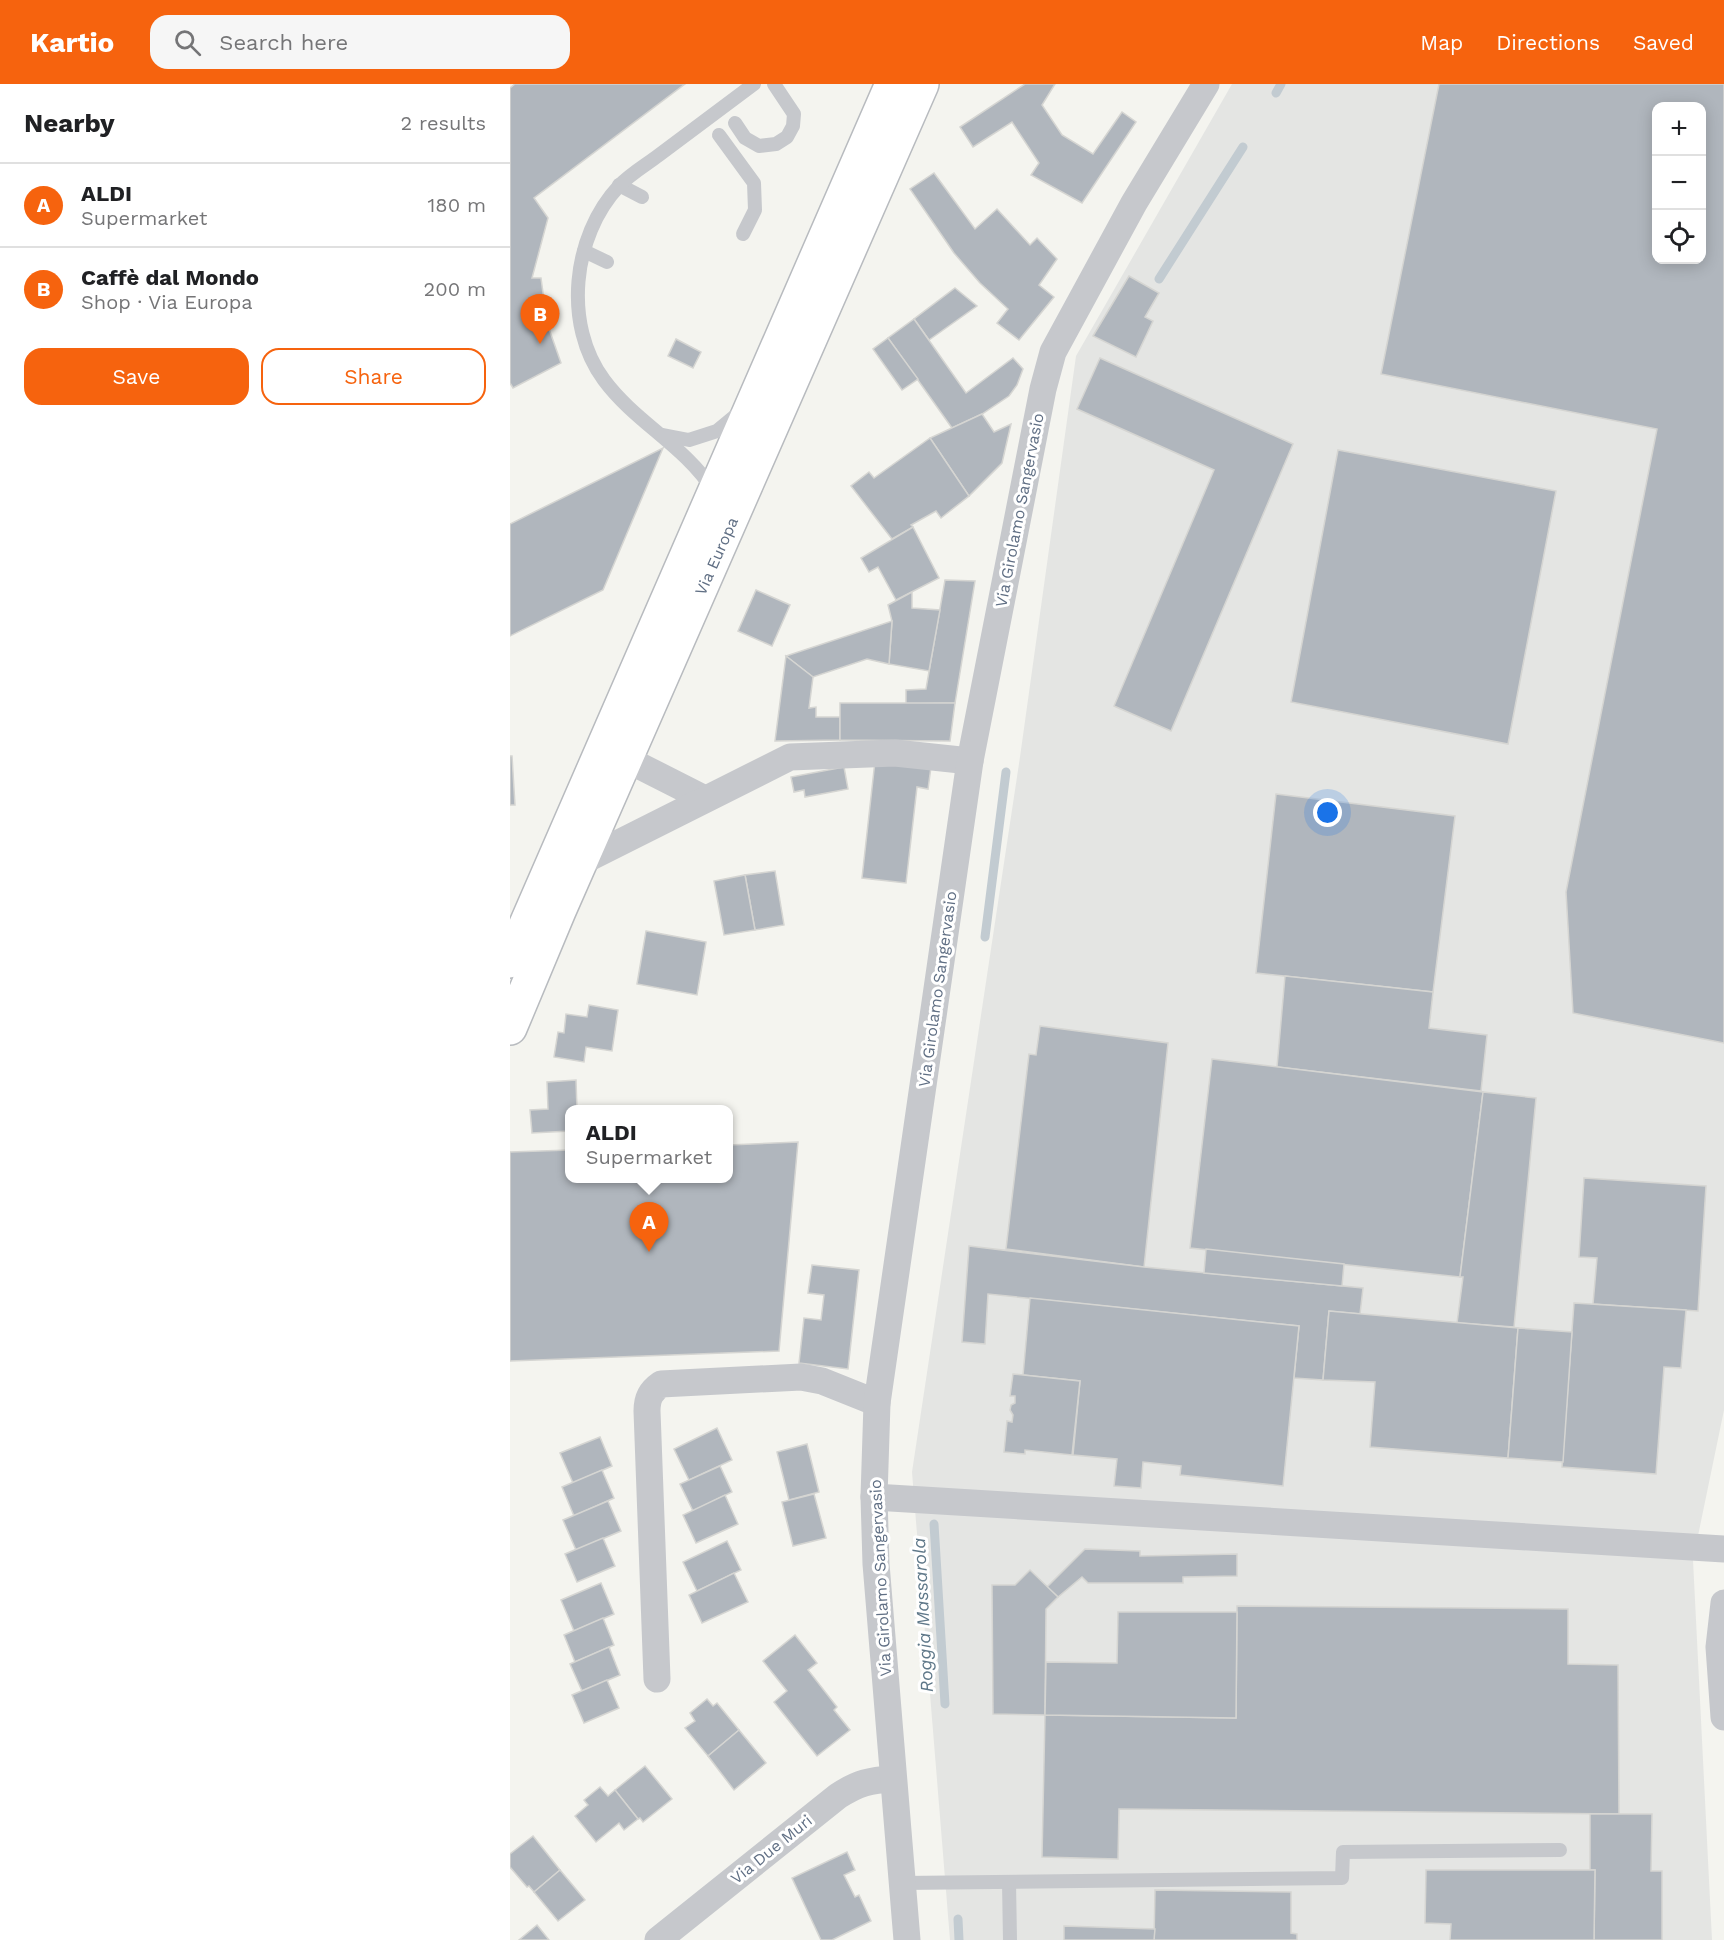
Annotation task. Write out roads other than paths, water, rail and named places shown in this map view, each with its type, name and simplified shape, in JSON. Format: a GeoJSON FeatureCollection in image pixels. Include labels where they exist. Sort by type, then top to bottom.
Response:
{"type":"FeatureCollection","features":[{"type":"Feature","properties":{"kind":"main road","name":"Via Europa"},"geometry":{"type":"LineString","coordinates":[[511,957],[892,84]]}},
{"type":"Feature","properties":{"kind":"main road","name":"Via Europa"},"geometry":{"type":"LineString","coordinates":[[510,1028],[922,84]]}},
{"type":"Feature","properties":{"kind":"street","name":"Via Girolamo Sangervasio"},"geometry":{"type":"LineString","coordinates":[[907,1940],[876,1564],[874,1497],[877,1403],[970,761],[1043,389],[1053,352],[1134,203],[1206,84]]}},
{"type":"Feature","properties":{"kind":"street"},"geometry":{"type":"LineString","coordinates":[[581,862],[790,757],[895,753],[970,761]]}},
{"type":"Feature","properties":{"kind":"street"},"geometry":{"type":"LineString","coordinates":[[626,759],[705,799]]}},
{"type":"Feature","properties":{"kind":"street"},"geometry":{"type":"LineString","coordinates":[[657,1679],[646,1411],[647,1400],[652,1390],[661,1384],[801,1377],[822,1381],[877,1403]]}},
{"type":"Feature","properties":{"kind":"street"},"geometry":{"type":"LineString","coordinates":[[874,1497],[1724,1549]]}},
{"type":"Feature","properties":{"kind":"street"},"geometry":{"type":"LineString","coordinates":[[1724,1603],[1719,1647],[1724,1717]]}},
{"type":"Feature","properties":{"kind":"street","name":"Via Due Muri"},"geometry":{"type":"LineString","coordinates":[[658,1940],[854,1785],[893,1779]]}},
{"type":"Feature","properties":{"kind":"lane"},"geometry":{"type":"LineString","coordinates":[[714,492],[707,481],[663,435],[632,412],[604,380],[585,345],[577,281],[584,251],[595,224],[619,185],[754,84]]}},
{"type":"Feature","properties":{"kind":"lane"},"geometry":{"type":"LineString","coordinates":[[735,123],[745,138],[759,146],[776,144],[787,137],[793,126],[794,114],[774,84]]}},
{"type":"Feature","properties":{"kind":"lane"},"geometry":{"type":"LineString","coordinates":[[719,135],[754,183],[755,210],[743,234]]}},
{"type":"Feature","properties":{"kind":"lane"},"geometry":{"type":"LineString","coordinates":[[619,185],[642,198]]}},
{"type":"Feature","properties":{"kind":"lane"},"geometry":{"type":"LineString","coordinates":[[584,251],[607,262]]}},
{"type":"Feature","properties":{"kind":"lane"},"geometry":{"type":"LineString","coordinates":[[663,435],[688,440],[717,431],[754,400]]}},
{"type":"Feature","properties":{"kind":"lane"},"geometry":{"type":"LineString","coordinates":[[902,1883],[1342,1878],[1343,1852],[1560,1850]]}},
{"type":"Feature","properties":{"kind":"lane"},"geometry":{"type":"LineString","coordinates":[[1009,1882],[1010,1940]]}},
{"type":"Feature","properties":{"kind":"waterway","name":"Roggia Massarola"},"geometry":{"type":"LineString","coordinates":[[1276,93],[1281,84]]}},
{"type":"Feature","properties":{"kind":"waterway","name":"Roggia Massarola"},"geometry":{"type":"LineString","coordinates":[[1159,279],[1243,147]]}},
{"type":"Feature","properties":{"kind":"waterway","name":"Roggia Massarola"},"geometry":{"type":"LineString","coordinates":[[985,937],[1006,772]]}},
{"type":"Feature","properties":{"kind":"waterway","name":"Roggia Massarola"},"geometry":{"type":"LineString","coordinates":[[934,1524],[945,1704]]}},
{"type":"Feature","properties":{"kind":"waterway","name":"Roggia Massarola"},"geometry":{"type":"LineString","coordinates":[[958,1919],[959,1940]]}},
{"type":"Feature","properties":{"kind":"place","name":"Caffè dal Mondo"},"geometry":{"type":"Point","coordinates":[540,344]}},
{"type":"Feature","properties":{"kind":"place","name":"ALDI"},"geometry":{"type":"Point","coordinates":[649,1252]}}]}
